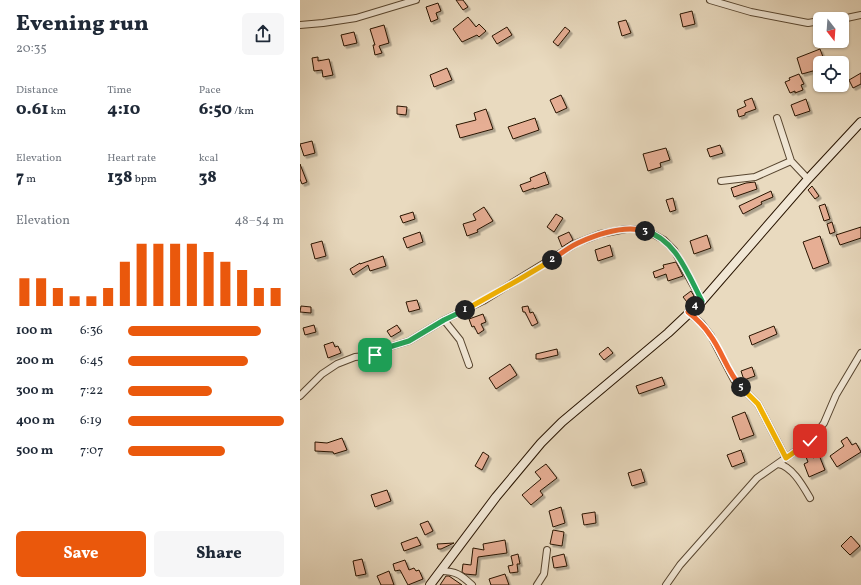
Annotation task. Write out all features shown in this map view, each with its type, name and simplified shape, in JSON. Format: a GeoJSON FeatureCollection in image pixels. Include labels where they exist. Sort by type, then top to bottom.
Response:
{"type":"FeatureCollection","features":[{"type":"Feature","properties":{"kind":"main road"},"geometry":{"type":"LineString","coordinates":[[430,585],[496,497],[541,442],[562,422],[668,333],[688,312],[702,301],[808,178],[861,122]]}},
{"type":"Feature","properties":{"kind":"street"},"geometry":{"type":"LineString","coordinates":[[300,25],[323,24],[356,18],[416,0]]}},
{"type":"Feature","properties":{"kind":"street"},"geometry":{"type":"LineString","coordinates":[[710,0],[757,14],[808,23],[813,22]]}},
{"type":"Feature","properties":{"kind":"street"},"geometry":{"type":"LineString","coordinates":[[849,18],[861,15]]}},
{"type":"Feature","properties":{"kind":"street"},"geometry":{"type":"LineString","coordinates":[[777,118],[791,160],[808,178]]}},
{"type":"Feature","properties":{"kind":"street"},"geometry":{"type":"LineString","coordinates":[[721,181],[755,177],[791,160]]}},
{"type":"Feature","properties":{"kind":"street"},"geometry":{"type":"LineString","coordinates":[[300,396],[322,374],[337,364],[355,357],[375,355],[386,348],[409,341],[444,320],[489,297],[577,243],[600,234],[626,229],[639,229],[664,240],[674,250],[702,301]]}},
{"type":"Feature","properties":{"kind":"street"},"geometry":{"type":"LineString","coordinates":[[688,312],[701,323],[711,336],[734,380],[758,404],[786,458]]}},
{"type":"Feature","properties":{"kind":"street"},"geometry":{"type":"LineString","coordinates":[[444,320],[460,340],[469,365]]}},
{"type":"Feature","properties":{"kind":"street"},"geometry":{"type":"LineString","coordinates":[[666,585],[680,565],[757,478],[810,441],[824,423],[836,395],[861,353]]}},
{"type":"Feature","properties":{"kind":"street"},"geometry":{"type":"LineString","coordinates":[[778,464],[784,464],[794,475],[810,498]]}},
{"type":"Feature","properties":{"kind":"street"},"geometry":{"type":"LineString","coordinates":[[537,585],[544,574],[547,550]]}},
{"type":"Feature","properties":{"kind":"street"},"geometry":{"type":"LineString","coordinates":[[441,571],[453,571],[472,585]]}},
{"type":"Feature","properties":{"kind":"building"},"geometry":{"type":"Polygon","coordinates":[[[456,0],[463,0],[468,7],[463,10],[456,0]]]}},
{"type":"Feature","properties":{"kind":"building"},"geometry":{"type":"Polygon","coordinates":[[[438,3],[441,11],[436,13],[438,19],[431,22],[426,7],[438,3]]]}},
{"type":"Feature","properties":{"kind":"building"},"geometry":{"type":"Polygon","coordinates":[[[692,11],[695,24],[683,27],[680,14],[692,11]]]}},
{"type":"Feature","properties":{"kind":"building"},"geometry":{"type":"Polygon","coordinates":[[[468,17],[476,27],[479,24],[486,31],[479,37],[477,35],[462,42],[453,29],[468,17]]]}},
{"type":"Feature","properties":{"kind":"building"},"geometry":{"type":"Polygon","coordinates":[[[626,20],[631,33],[622,36],[618,22],[626,20]]]}},
{"type":"Feature","properties":{"kind":"building"},"geometry":{"type":"Polygon","coordinates":[[[384,25],[389,43],[379,46],[382,53],[375,55],[373,45],[375,45],[370,29],[384,25]]]}},
{"type":"Feature","properties":{"kind":"building"},"geometry":{"type":"Polygon","coordinates":[[[507,27],[512,35],[497,44],[492,36],[507,27]]]}},
{"type":"Feature","properties":{"kind":"building"},"geometry":{"type":"Polygon","coordinates":[[[565,27],[570,31],[558,46],[553,42],[565,27]]]}},
{"type":"Feature","properties":{"kind":"building"},"geometry":{"type":"Polygon","coordinates":[[[354,32],[357,43],[344,46],[341,35],[354,32]]]}},
{"type":"Feature","properties":{"kind":"building"},"geometry":{"type":"Polygon","coordinates":[[[820,49],[823,56],[813,56],[813,71],[802,74],[797,58],[820,49]]]}},
{"type":"Feature","properties":{"kind":"building"},"geometry":{"type":"Polygon","coordinates":[[[318,57],[318,61],[329,59],[333,75],[323,77],[322,70],[314,71],[312,58],[318,57]]]}},
{"type":"Feature","properties":{"kind":"building"},"geometry":{"type":"Polygon","coordinates":[[[447,68],[452,80],[434,87],[430,75],[447,68]]]}},
{"type":"Feature","properties":{"kind":"building"},"geometry":{"type":"Polygon","coordinates":[[[861,73],[861,84],[853,88],[849,80],[861,73]]]}},
{"type":"Feature","properties":{"kind":"building"},"geometry":{"type":"Polygon","coordinates":[[[799,74],[804,84],[801,85],[803,90],[790,93],[785,82],[790,80],[789,78],[799,74]]]}},
{"type":"Feature","properties":{"kind":"building"},"geometry":{"type":"Polygon","coordinates":[[[561,95],[567,108],[556,113],[550,100],[561,95]]]}},
{"type":"Feature","properties":{"kind":"building"},"geometry":{"type":"Polygon","coordinates":[[[752,98],[756,109],[739,117],[737,110],[746,106],[744,101],[752,98]]]}},
{"type":"Feature","properties":{"kind":"building"},"geometry":{"type":"Polygon","coordinates":[[[806,99],[810,111],[795,116],[791,105],[806,99]]]}},
{"type":"Feature","properties":{"kind":"building"},"geometry":{"type":"Polygon","coordinates":[[[397,106],[407,107],[406,115],[397,114],[397,106]]]}},
{"type":"Feature","properties":{"kind":"building"},"geometry":{"type":"Polygon","coordinates":[[[486,109],[493,129],[460,138],[456,125],[476,120],[474,113],[486,109]]]}},
{"type":"Feature","properties":{"kind":"building"},"geometry":{"type":"Polygon","coordinates":[[[535,118],[539,130],[513,139],[508,127],[535,118]]]}},
{"type":"Feature","properties":{"kind":"building"},"geometry":{"type":"Polygon","coordinates":[[[312,141],[315,153],[304,156],[300,144],[312,141]]]}},
{"type":"Feature","properties":{"kind":"building"},"geometry":{"type":"Polygon","coordinates":[[[720,145],[723,153],[710,157],[707,149],[720,145]]]}},
{"type":"Feature","properties":{"kind":"building"},"geometry":{"type":"Polygon","coordinates":[[[666,148],[670,160],[660,163],[661,167],[648,171],[643,154],[666,148]]]}},
{"type":"Feature","properties":{"kind":"building"},"geometry":{"type":"Polygon","coordinates":[[[300,164],[307,182],[302,184],[300,179],[300,164]]]}},
{"type":"Feature","properties":{"kind":"building"},"geometry":{"type":"Polygon","coordinates":[[[545,172],[549,184],[523,192],[520,185],[531,181],[530,178],[545,172]]]}},
{"type":"Feature","properties":{"kind":"building"},"geometry":{"type":"Polygon","coordinates":[[[755,182],[757,189],[734,197],[731,188],[746,183],[755,182]]]}},
{"type":"Feature","properties":{"kind":"building"},"geometry":{"type":"Polygon","coordinates":[[[812,186],[819,196],[815,199],[808,190],[812,186]]]}},
{"type":"Feature","properties":{"kind":"building"},"geometry":{"type":"Polygon","coordinates":[[[771,191],[773,197],[761,202],[762,204],[743,214],[739,206],[771,191]]]}},
{"type":"Feature","properties":{"kind":"building"},"geometry":{"type":"Polygon","coordinates":[[[673,198],[676,210],[670,212],[666,200],[673,198]]]}},
{"type":"Feature","properties":{"kind":"building"},"geometry":{"type":"Polygon","coordinates":[[[825,204],[830,219],[824,221],[819,206],[825,204]]]}},
{"type":"Feature","properties":{"kind":"building"},"geometry":{"type":"Polygon","coordinates":[[[484,207],[493,221],[477,230],[478,232],[467,236],[463,224],[476,220],[473,214],[484,207]]]}},
{"type":"Feature","properties":{"kind":"building"},"geometry":{"type":"Polygon","coordinates":[[[413,212],[415,219],[403,223],[400,216],[413,212]]]}},
{"type":"Feature","properties":{"kind":"building"},"geometry":{"type":"Polygon","coordinates":[[[556,214],[563,218],[554,232],[547,227],[556,214]]]}},
{"type":"Feature","properties":{"kind":"building"},"geometry":{"type":"Polygon","coordinates":[[[832,222],[835,232],[830,234],[827,224],[832,222]]]}},
{"type":"Feature","properties":{"kind":"building"},"geometry":{"type":"Polygon","coordinates":[[[861,227],[861,238],[840,245],[836,235],[861,227]]]}},
{"type":"Feature","properties":{"kind":"building"},"geometry":{"type":"Polygon","coordinates":[[[420,232],[423,242],[407,248],[403,238],[420,232]]]}},
{"type":"Feature","properties":{"kind":"building"},"geometry":{"type":"Polygon","coordinates":[[[569,232],[573,240],[562,247],[558,237],[569,232]]]}},
{"type":"Feature","properties":{"kind":"building"},"geometry":{"type":"Polygon","coordinates":[[[707,235],[711,248],[694,254],[690,241],[707,235]]]}},
{"type":"Feature","properties":{"kind":"building"},"geometry":{"type":"Polygon","coordinates":[[[820,236],[829,263],[813,269],[803,242],[820,236]]]}},
{"type":"Feature","properties":{"kind":"building"},"geometry":{"type":"Polygon","coordinates":[[[322,241],[326,256],[315,259],[311,244],[322,241]]]}},
{"type":"Feature","properties":{"kind":"building"},"geometry":{"type":"Polygon","coordinates":[[[610,245],[613,256],[598,261],[595,250],[610,245]]]}},
{"type":"Feature","properties":{"kind":"building"},"geometry":{"type":"Polygon","coordinates":[[[383,256],[386,266],[370,271],[368,265],[353,275],[350,269],[360,263],[383,256]]]}},
{"type":"Feature","properties":{"kind":"building"},"geometry":{"type":"Polygon","coordinates":[[[676,262],[683,276],[668,281],[666,274],[655,278],[653,272],[664,268],[663,265],[676,262]]]}},
{"type":"Feature","properties":{"kind":"building"},"geometry":{"type":"Polygon","coordinates":[[[691,291],[694,296],[687,302],[683,297],[691,291]]]}},
{"type":"Feature","properties":{"kind":"building"},"geometry":{"type":"Polygon","coordinates":[[[417,300],[420,309],[409,312],[406,302],[417,300]]]}},
{"type":"Feature","properties":{"kind":"building"},"geometry":{"type":"Polygon","coordinates":[[[301,306],[311,307],[311,313],[300,312],[301,306]]]}},
{"type":"Feature","properties":{"kind":"building"},"geometry":{"type":"Polygon","coordinates":[[[528,306],[530,313],[533,312],[538,323],[532,326],[525,312],[523,312],[522,307],[528,306]]]}},
{"type":"Feature","properties":{"kind":"building"},"geometry":{"type":"Polygon","coordinates":[[[483,314],[486,322],[481,324],[484,330],[478,334],[474,326],[472,327],[469,319],[483,314]]]}},
{"type":"Feature","properties":{"kind":"building"},"geometry":{"type":"Polygon","coordinates":[[[314,325],[316,332],[305,335],[303,328],[314,325]]]}},
{"type":"Feature","properties":{"kind":"building"},"geometry":{"type":"Polygon","coordinates":[[[397,325],[401,331],[391,337],[387,331],[397,325]]]}},
{"type":"Feature","properties":{"kind":"building"},"geometry":{"type":"Polygon","coordinates":[[[774,326],[777,334],[752,345],[749,336],[774,326]]]}},
{"type":"Feature","properties":{"kind":"building"},"geometry":{"type":"Polygon","coordinates":[[[333,342],[335,347],[338,346],[341,353],[328,358],[324,345],[333,342]]]}},
{"type":"Feature","properties":{"kind":"building"},"geometry":{"type":"Polygon","coordinates":[[[608,347],[613,353],[604,360],[599,354],[608,347]]]}},
{"type":"Feature","properties":{"kind":"building"},"geometry":{"type":"Polygon","coordinates":[[[557,349],[558,355],[536,359],[536,354],[557,349]]]}},
{"type":"Feature","properties":{"kind":"building"},"geometry":{"type":"Polygon","coordinates":[[[510,364],[517,375],[496,389],[489,378],[510,364]]]}},
{"type":"Feature","properties":{"kind":"building"},"geometry":{"type":"Polygon","coordinates":[[[752,367],[755,376],[744,380],[741,371],[752,367]]]}},
{"type":"Feature","properties":{"kind":"building"},"geometry":{"type":"Polygon","coordinates":[[[662,377],[665,385],[639,394],[636,386],[662,377]]]}},
{"type":"Feature","properties":{"kind":"building"},"geometry":{"type":"Polygon","coordinates":[[[745,412],[754,435],[740,440],[732,417],[745,412]]]}},
{"type":"Feature","properties":{"kind":"building"},"geometry":{"type":"Polygon","coordinates":[[[847,437],[852,445],[856,443],[861,452],[837,467],[830,456],[844,446],[841,441],[847,437]]]}},
{"type":"Feature","properties":{"kind":"building"},"geometry":{"type":"Polygon","coordinates":[[[342,438],[347,450],[334,454],[333,452],[315,451],[315,442],[327,443],[342,438]]]}},
{"type":"Feature","properties":{"kind":"building"},"geometry":{"type":"Polygon","coordinates":[[[741,450],[745,462],[732,467],[727,455],[741,450]]]}},
{"type":"Feature","properties":{"kind":"building"},"geometry":{"type":"Polygon","coordinates":[[[483,452],[489,456],[482,470],[475,466],[483,452]]]}},
{"type":"Feature","properties":{"kind":"building"},"geometry":{"type":"Polygon","coordinates":[[[811,455],[813,458],[819,455],[825,470],[809,477],[804,464],[808,462],[806,457],[811,455]]]}},
{"type":"Feature","properties":{"kind":"building"},"geometry":{"type":"Polygon","coordinates":[[[546,464],[557,478],[540,491],[543,495],[531,505],[522,495],[541,479],[535,472],[546,464]]]}},
{"type":"Feature","properties":{"kind":"building"},"geometry":{"type":"Polygon","coordinates":[[[641,469],[645,482],[632,486],[628,473],[641,469]]]}},
{"type":"Feature","properties":{"kind":"building"},"geometry":{"type":"Polygon","coordinates":[[[387,490],[391,501],[375,507],[371,495],[387,490]]]}},
{"type":"Feature","properties":{"kind":"building"},"geometry":{"type":"Polygon","coordinates":[[[561,507],[565,523],[553,527],[549,511],[561,507]]]}},
{"type":"Feature","properties":{"kind":"building"},"geometry":{"type":"Polygon","coordinates":[[[595,512],[596,523],[584,525],[582,514],[595,512]]]}},
{"type":"Feature","properties":{"kind":"building"},"geometry":{"type":"Polygon","coordinates":[[[428,521],[433,531],[425,535],[420,524],[428,521]]]}},
{"type":"Feature","properties":{"kind":"building"},"geometry":{"type":"Polygon","coordinates":[[[553,530],[564,532],[562,546],[550,544],[553,530]]]}},
{"type":"Feature","properties":{"kind":"building"},"geometry":{"type":"Polygon","coordinates":[[[851,536],[860,546],[850,555],[841,546],[851,536]]]}},
{"type":"Feature","properties":{"kind":"building"},"geometry":{"type":"Polygon","coordinates":[[[417,537],[421,545],[404,551],[401,543],[417,537]]]}},
{"type":"Feature","properties":{"kind":"building"},"geometry":{"type":"Polygon","coordinates":[[[505,540],[507,553],[478,557],[476,575],[465,574],[462,572],[463,564],[471,565],[473,548],[484,550],[483,544],[505,540]]]}},
{"type":"Feature","properties":{"kind":"building"},"geometry":{"type":"Polygon","coordinates":[[[454,543],[441,549],[438,549],[437,544],[454,543]]]}},
{"type":"Feature","properties":{"kind":"building"},"geometry":{"type":"Polygon","coordinates":[[[518,554],[520,564],[517,564],[518,572],[510,573],[508,566],[513,565],[511,556],[518,554]]]}},
{"type":"Feature","properties":{"kind":"building"},"geometry":{"type":"Polygon","coordinates":[[[564,554],[567,566],[554,568],[552,557],[564,554]]]}},
{"type":"Feature","properties":{"kind":"building"},"geometry":{"type":"Polygon","coordinates":[[[362,559],[366,574],[356,576],[353,561],[362,559]]]}},
{"type":"Feature","properties":{"kind":"building"},"geometry":{"type":"Polygon","coordinates":[[[405,560],[409,570],[414,568],[416,571],[419,570],[423,579],[408,585],[400,570],[395,571],[393,564],[405,560]]]}},
{"type":"Feature","properties":{"kind":"building"},"geometry":{"type":"Polygon","coordinates":[[[389,571],[394,585],[381,585],[377,576],[389,571]]]}},
{"type":"Feature","properties":{"kind":"building"},"geometry":{"type":"Polygon","coordinates":[[[505,574],[509,585],[491,585],[489,579],[505,574]]]}},
{"type":"Feature","properties":{"kind":"building"},"geometry":{"type":"Polygon","coordinates":[[[446,576],[449,576],[462,585],[440,585],[446,576]]]}},
{"type":"Feature","properties":{"kind":"route"},"geometry":{"type":"LineString","coordinates":[[375,355],[386,348],[400,345],[409,341],[429,328],[483,301],[577,243],[600,234],[626,229],[639,229],[664,240],[674,250],[702,301],[688,312],[701,323],[711,336],[734,380],[758,404],[786,458],[810,441]]}}]}
